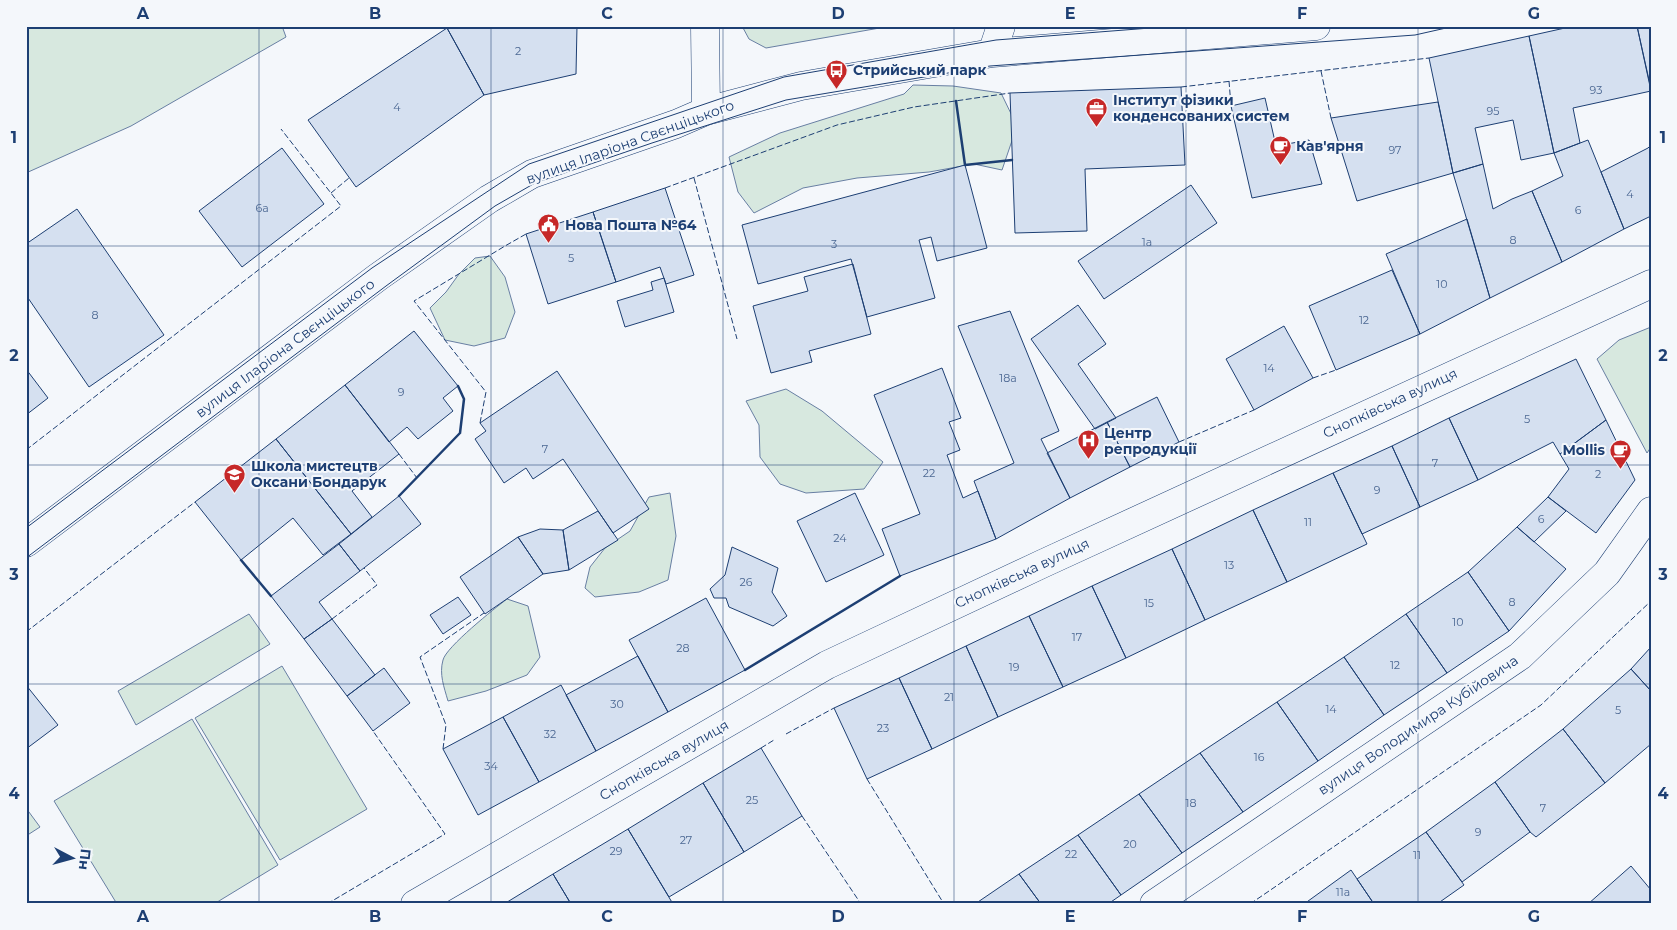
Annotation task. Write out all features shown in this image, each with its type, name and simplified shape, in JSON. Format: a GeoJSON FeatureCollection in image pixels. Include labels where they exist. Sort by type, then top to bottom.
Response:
{"type":"FeatureCollection","features":[{"type":"Feature","properties":{"kind":"main road"},"geometry":{"type":"LineString","coordinates":[[704,26],[706,111]]}},
{"type":"Feature","properties":{"kind":"main road"},"geometry":{"type":"LineString","coordinates":[[992,53],[1001,26]]}},
{"type":"Feature","properties":{"kind":"main road","name":"вулиця Іларіона Свєнціцького"},"geometry":{"type":"LineString","coordinates":[[26,543],[378,277],[489,199],[532,174],[676,124],[706,111],[801,86],[992,53],[1316,26]]}},
{"type":"Feature","properties":{"kind":"main road","name":"Снопківська вулиця"},"geometry":{"type":"LineString","coordinates":[[415,904],[827,665],[1651,284]]}},
{"type":"Feature","properties":{"kind":"main road","name":"вулиця Володимира Кубійовича"},"geometry":{"type":"LineString","coordinates":[[1154,904],[1520,656],[1607,573],[1651,511]]}},
{"type":"Feature","properties":{"kind":"shaded area"},"geometry":{"type":"Polygon","coordinates":[[[26,26],[282,26],[286,37],[131,126],[26,173],[26,26]]]}},
{"type":"Feature","properties":{"kind":"shaded area"},"geometry":{"type":"Polygon","coordinates":[[[742,26],[891,26],[766,48],[749,39],[742,26]]]}},
{"type":"Feature","properties":{"kind":"shaded area"},"geometry":{"type":"Polygon","coordinates":[[[913,85],[953,86],[1001,93],[1017,126],[1002,170],[974,164],[929,172],[857,178],[803,188],[754,213],[738,192],[729,157],[780,133],[904,94],[913,85]]]}},
{"type":"Feature","properties":{"kind":"shaded area"},"geometry":{"type":"Polygon","coordinates":[[[490,256],[505,277],[515,312],[505,338],[474,346],[445,340],[430,308],[475,258],[490,256]]]}},
{"type":"Feature","properties":{"kind":"shaded area"},"geometry":{"type":"Polygon","coordinates":[[[1651,327],[1651,447],[1647,453],[1597,359],[1619,340],[1651,327]]]}},
{"type":"Feature","properties":{"kind":"shaded area"},"geometry":{"type":"Polygon","coordinates":[[[786,389],[822,411],[883,462],[864,489],[806,493],[780,484],[760,457],[759,425],[746,401],[786,389]]]}},
{"type":"Feature","properties":{"kind":"shaded area"},"geometry":{"type":"Polygon","coordinates":[[[670,493],[676,536],[668,580],[639,592],[595,597],[585,588],[590,567],[605,548],[630,531],[649,497],[670,493]]]}},
{"type":"Feature","properties":{"kind":"shaded area"},"geometry":{"type":"Polygon","coordinates":[[[507,599],[528,606],[540,657],[527,675],[486,691],[448,701],[442,681],[443,660],[446,654],[472,628],[507,599]]]}},
{"type":"Feature","properties":{"kind":"shaded area"},"geometry":{"type":"Polygon","coordinates":[[[249,614],[270,644],[136,725],[118,691],[249,614]]]}},
{"type":"Feature","properties":{"kind":"shaded area"},"geometry":{"type":"Polygon","coordinates":[[[282,666],[367,809],[280,860],[195,718],[282,666]]]}},
{"type":"Feature","properties":{"kind":"shaded area"},"geometry":{"type":"Polygon","coordinates":[[[192,719],[278,865],[214,904],[117,904],[54,801],[192,719]]]}},
{"type":"Feature","properties":{"kind":"shaded area"},"geometry":{"type":"Polygon","coordinates":[[[26,808],[40,827],[26,836],[26,808]]]}},
{"type":"Feature","properties":{"kind":"building"},"geometry":{"type":"Polygon","coordinates":[[[455,26],[577,26],[576,74],[484,95],[447,28],[455,26]]]}},
{"type":"Feature","properties":{"kind":"building"},"geometry":{"type":"Polygon","coordinates":[[[1574,26],[1637,26],[1651,91],[1573,108],[1580,143],[1554,153],[1529,36],[1574,26]]]}},
{"type":"Feature","properties":{"kind":"building"},"geometry":{"type":"Polygon","coordinates":[[[1637,26],[1651,26],[1651,89],[1637,26]]]}},
{"type":"Feature","properties":{"kind":"building"},"geometry":{"type":"Polygon","coordinates":[[[447,28],[484,95],[356,187],[308,120],[447,28]]]}},
{"type":"Feature","properties":{"kind":"building"},"geometry":{"type":"Polygon","coordinates":[[[1529,36],[1554,153],[1521,160],[1513,120],[1475,128],[1483,164],[1453,173],[1429,58],[1529,36]]]}},
{"type":"Feature","properties":{"kind":"building","name":"Інститут фізики конденсованих систем"},"geometry":{"type":"Polygon","coordinates":[[[1181,87],[1185,165],[1085,169],[1087,231],[1015,233],[1010,93],[1181,87]]]}},
{"type":"Feature","properties":{"kind":"building","name":"Кав'ярня"},"geometry":{"type":"Polygon","coordinates":[[[1265,98],[1276,146],[1309,140],[1322,184],[1252,198],[1231,106],[1265,98]]]}},
{"type":"Feature","properties":{"kind":"building"},"geometry":{"type":"Polygon","coordinates":[[[1438,102],[1453,173],[1357,201],[1331,118],[1438,102]]]}},
{"type":"Feature","properties":{"kind":"building"},"geometry":{"type":"Polygon","coordinates":[[[1588,140],[1624,229],[1562,262],[1532,191],[1563,176],[1554,153],[1588,140]]]}},
{"type":"Feature","properties":{"kind":"building"},"geometry":{"type":"Polygon","coordinates":[[[1651,145],[1651,216],[1624,229],[1601,172],[1651,145]]]}},
{"type":"Feature","properties":{"kind":"building"},"geometry":{"type":"Polygon","coordinates":[[[282,148],[324,204],[242,267],[199,211],[282,148]]]}},
{"type":"Feature","properties":{"kind":"building"},"geometry":{"type":"Polygon","coordinates":[[[1483,164],[1493,209],[1532,191],[1562,262],[1490,298],[1453,173],[1483,164]]]}},
{"type":"Feature","properties":{"kind":"building"},"geometry":{"type":"Polygon","coordinates":[[[965,165],[987,248],[937,261],[931,237],[919,240],[935,298],[867,317],[851,259],[758,284],[742,225],[965,165]]]}},
{"type":"Feature","properties":{"kind":"building"},"geometry":{"type":"Polygon","coordinates":[[[1191,185],[1217,223],[1104,299],[1078,261],[1191,185]]]}},
{"type":"Feature","properties":{"kind":"building"},"geometry":{"type":"Polygon","coordinates":[[[665,188],[694,275],[666,284],[660,267],[616,282],[593,212],[665,188]]]}},
{"type":"Feature","properties":{"kind":"building"},"geometry":{"type":"Polygon","coordinates":[[[77,209],[164,335],[89,387],[26,295],[26,244],[77,209]]]}},
{"type":"Feature","properties":{"kind":"building"},"geometry":{"type":"Polygon","coordinates":[[[593,212],[616,282],[548,304],[526,234],[593,212]]]}},
{"type":"Feature","properties":{"kind":"building"},"geometry":{"type":"Polygon","coordinates":[[[1467,219],[1490,298],[1420,334],[1386,254],[1467,219]]]}},
{"type":"Feature","properties":{"kind":"building"},"geometry":{"type":"Polygon","coordinates":[[[853,264],[871,334],[809,351],[812,362],[771,373],[753,306],[808,291],[804,277],[853,264]]]}},
{"type":"Feature","properties":{"kind":"building"},"geometry":{"type":"Polygon","coordinates":[[[1392,270],[1420,334],[1336,370],[1309,306],[1392,270]]]}},
{"type":"Feature","properties":{"kind":"building"},"geometry":{"type":"Polygon","coordinates":[[[664,278],[674,312],[625,327],[617,301],[653,290],[651,282],[664,278]]]}},
{"type":"Feature","properties":{"kind":"building"},"geometry":{"type":"Polygon","coordinates":[[[1078,305],[1106,344],[1078,364],[1116,418],[1095,429],[1031,339],[1078,305]]]}},
{"type":"Feature","properties":{"kind":"building"},"geometry":{"type":"Polygon","coordinates":[[[1010,311],[1059,431],[1041,439],[1070,498],[996,539],[974,481],[1014,463],[958,326],[1010,311]]]}},
{"type":"Feature","properties":{"kind":"building"},"geometry":{"type":"Polygon","coordinates":[[[1284,326],[1313,378],[1254,410],[1226,359],[1284,326]]]}},
{"type":"Feature","properties":{"kind":"building"},"geometry":{"type":"Polygon","coordinates":[[[414,331],[458,386],[443,398],[453,411],[418,439],[407,427],[389,442],[345,385],[414,331]]]}},
{"type":"Feature","properties":{"kind":"building"},"geometry":{"type":"Polygon","coordinates":[[[1576,359],[1606,420],[1560,454],[1553,442],[1478,480],[1449,418],[1576,359]]]}},
{"type":"Feature","properties":{"kind":"building"},"geometry":{"type":"Polygon","coordinates":[[[942,368],[961,418],[949,422],[960,450],[947,455],[963,498],[978,491],[996,539],[900,576],[882,529],[920,514],[874,395],[942,368]]]}},
{"type":"Feature","properties":{"kind":"building"},"geometry":{"type":"Polygon","coordinates":[[[26,369],[48,398],[26,415],[26,369]]]}},
{"type":"Feature","properties":{"kind":"building"},"geometry":{"type":"Polygon","coordinates":[[[557,371],[649,509],[613,533],[563,459],[533,479],[526,468],[504,483],[475,439],[486,431],[480,423],[557,371]]]}},
{"type":"Feature","properties":{"kind":"building"},"geometry":{"type":"Polygon","coordinates":[[[345,385],[399,454],[352,491],[372,517],[351,534],[276,439],[345,385]]]}},
{"type":"Feature","properties":{"kind":"building"},"geometry":{"type":"Polygon","coordinates":[[[1157,397],[1179,442],[1130,467],[1107,422],[1157,397]]]}},
{"type":"Feature","properties":{"kind":"building"},"geometry":{"type":"Polygon","coordinates":[[[1449,418],[1478,480],[1420,507],[1392,446],[1449,418]]]}},
{"type":"Feature","properties":{"kind":"building"},"geometry":{"type":"Polygon","coordinates":[[[1606,420],[1635,480],[1596,533],[1548,497],[1569,469],[1560,454],[1606,420]]]}},
{"type":"Feature","properties":{"kind":"building","name":"Центр репродукції"},"geometry":{"type":"Polygon","coordinates":[[[1107,422],[1130,467],[1070,498],[1047,453],[1107,422]]]}},
{"type":"Feature","properties":{"kind":"building"},"geometry":{"type":"Polygon","coordinates":[[[276,439],[351,534],[323,555],[293,518],[241,560],[195,502],[276,439]]]}},
{"type":"Feature","properties":{"kind":"building"},"geometry":{"type":"Polygon","coordinates":[[[1392,446],[1420,507],[1362,534],[1333,473],[1392,446]]]}},
{"type":"Feature","properties":{"kind":"building"},"geometry":{"type":"Polygon","coordinates":[[[1333,473],[1367,544],[1287,582],[1253,510],[1333,473]]]}},
{"type":"Feature","properties":{"kind":"building"},"geometry":{"type":"Polygon","coordinates":[[[855,493],[884,555],[826,582],[797,521],[855,493]]]}},
{"type":"Feature","properties":{"kind":"building"},"geometry":{"type":"Polygon","coordinates":[[[399,496],[421,524],[360,571],[339,544],[399,496]]]}},
{"type":"Feature","properties":{"kind":"building"},"geometry":{"type":"Polygon","coordinates":[[[1548,497],[1566,511],[1534,542],[1517,527],[1548,497]]]}},
{"type":"Feature","properties":{"kind":"building"},"geometry":{"type":"Polygon","coordinates":[[[1253,510],[1287,582],[1205,620],[1172,549],[1253,510]]]}},
{"type":"Feature","properties":{"kind":"building"},"geometry":{"type":"Polygon","coordinates":[[[598,511],[618,540],[569,570],[563,530],[598,511]]]}},
{"type":"Feature","properties":{"kind":"building"},"geometry":{"type":"Polygon","coordinates":[[[1517,527],[1566,569],[1509,631],[1468,572],[1517,527]]]}},
{"type":"Feature","properties":{"kind":"building"},"geometry":{"type":"Polygon","coordinates":[[[540,529],[563,530],[569,570],[543,574],[518,537],[540,529]]]}},
{"type":"Feature","properties":{"kind":"building"},"geometry":{"type":"Polygon","coordinates":[[[518,537],[543,574],[485,614],[460,577],[518,537]]]}},
{"type":"Feature","properties":{"kind":"building"},"geometry":{"type":"Polygon","coordinates":[[[339,544],[360,571],[319,602],[332,619],[304,639],[271,596],[339,544]]]}},
{"type":"Feature","properties":{"kind":"building"},"geometry":{"type":"Polygon","coordinates":[[[732,547],[778,568],[772,592],[787,616],[773,626],[729,607],[726,598],[714,598],[710,589],[725,575],[732,547]]]}},
{"type":"Feature","properties":{"kind":"building"},"geometry":{"type":"Polygon","coordinates":[[[1172,549],[1205,620],[1126,658],[1092,586],[1172,549]]]}},
{"type":"Feature","properties":{"kind":"building"},"geometry":{"type":"Polygon","coordinates":[[[1468,572],[1509,631],[1447,673],[1406,614],[1468,572]]]}},
{"type":"Feature","properties":{"kind":"building"},"geometry":{"type":"Polygon","coordinates":[[[1092,586],[1126,658],[1063,687],[1029,616],[1092,586]]]}},
{"type":"Feature","properties":{"kind":"building"},"geometry":{"type":"Polygon","coordinates":[[[458,597],[471,615],[443,634],[430,615],[458,597]]]}},
{"type":"Feature","properties":{"kind":"building"},"geometry":{"type":"Polygon","coordinates":[[[706,598],[745,670],[668,712],[629,640],[706,598]]]}},
{"type":"Feature","properties":{"kind":"building"},"geometry":{"type":"Polygon","coordinates":[[[1406,614],[1447,673],[1384,715],[1344,657],[1406,614]]]}},
{"type":"Feature","properties":{"kind":"building"},"geometry":{"type":"Polygon","coordinates":[[[1029,616],[1063,687],[998,717],[966,646],[1029,616]]]}},
{"type":"Feature","properties":{"kind":"building"},"geometry":{"type":"Polygon","coordinates":[[[332,619],[375,675],[347,696],[304,639],[332,619]]]}},
{"type":"Feature","properties":{"kind":"building"},"geometry":{"type":"Polygon","coordinates":[[[966,646],[998,717],[932,749],[899,678],[966,646]]]}},
{"type":"Feature","properties":{"kind":"building"},"geometry":{"type":"Polygon","coordinates":[[[1651,647],[1651,691],[1631,669],[1651,647]]]}},
{"type":"Feature","properties":{"kind":"building"},"geometry":{"type":"Polygon","coordinates":[[[638,656],[668,712],[596,751],[566,695],[638,656]]]}},
{"type":"Feature","properties":{"kind":"building"},"geometry":{"type":"Polygon","coordinates":[[[1344,657],[1384,715],[1318,761],[1277,702],[1344,657]]]}},
{"type":"Feature","properties":{"kind":"building"},"geometry":{"type":"Polygon","coordinates":[[[384,668],[410,703],[373,731],[347,696],[384,668]]]}},
{"type":"Feature","properties":{"kind":"building"},"geometry":{"type":"Polygon","coordinates":[[[1631,669],[1651,691],[1651,744],[1605,783],[1563,729],[1631,669]]]}},
{"type":"Feature","properties":{"kind":"building"},"geometry":{"type":"Polygon","coordinates":[[[899,678],[932,749],[867,779],[834,708],[899,678]]]}},
{"type":"Feature","properties":{"kind":"building"},"geometry":{"type":"Polygon","coordinates":[[[26,685],[58,725],[26,749],[26,685]]]}},
{"type":"Feature","properties":{"kind":"building"},"geometry":{"type":"Polygon","coordinates":[[[561,685],[596,751],[539,782],[503,717],[561,685]]]}},
{"type":"Feature","properties":{"kind":"building"},"geometry":{"type":"Polygon","coordinates":[[[1277,702],[1318,761],[1243,812],[1200,753],[1277,702]]]}},
{"type":"Feature","properties":{"kind":"building"},"geometry":{"type":"Polygon","coordinates":[[[503,717],[539,782],[478,815],[443,749],[503,717]]]}},
{"type":"Feature","properties":{"kind":"building"},"geometry":{"type":"Polygon","coordinates":[[[1563,729],[1605,783],[1536,837],[1530,832],[1495,782],[1563,729]]]}},
{"type":"Feature","properties":{"kind":"building"},"geometry":{"type":"Polygon","coordinates":[[[761,748],[802,816],[744,852],[703,783],[761,748]]]}},
{"type":"Feature","properties":{"kind":"building"},"geometry":{"type":"Polygon","coordinates":[[[1200,753],[1243,812],[1182,853],[1139,794],[1200,753]]]}},
{"type":"Feature","properties":{"kind":"building"},"geometry":{"type":"Polygon","coordinates":[[[1495,782],[1530,832],[1462,882],[1426,832],[1495,782]]]}},
{"type":"Feature","properties":{"kind":"building"},"geometry":{"type":"Polygon","coordinates":[[[703,783],[744,852],[669,897],[628,829],[703,783]]]}},
{"type":"Feature","properties":{"kind":"building"},"geometry":{"type":"Polygon","coordinates":[[[1139,794],[1182,853],[1121,895],[1078,835],[1139,794]]]}},
{"type":"Feature","properties":{"kind":"building"},"geometry":{"type":"Polygon","coordinates":[[[628,829],[673,904],[571,904],[553,874],[628,829]]]}},
{"type":"Feature","properties":{"kind":"building"},"geometry":{"type":"Polygon","coordinates":[[[1426,832],[1464,885],[1437,904],[1374,904],[1357,879],[1426,832]]]}},
{"type":"Feature","properties":{"kind":"building"},"geometry":{"type":"Polygon","coordinates":[[[1078,835],[1121,895],[1108,904],[1041,904],[1019,874],[1078,835]]]}},
{"type":"Feature","properties":{"kind":"building"},"geometry":{"type":"Polygon","coordinates":[[[1631,866],[1651,890],[1651,904],[1588,904],[1631,866]]]}},
{"type":"Feature","properties":{"kind":"building"},"geometry":{"type":"Polygon","coordinates":[[[1351,870],[1374,904],[1304,904],[1351,870]]]}},
{"type":"Feature","properties":{"kind":"building"},"geometry":{"type":"Polygon","coordinates":[[[553,874],[571,904],[504,904],[553,874]]]}},
{"type":"Feature","properties":{"kind":"building"},"geometry":{"type":"Polygon","coordinates":[[[1019,874],[1041,904],[975,904],[1019,874]]]}},
{"type":"Feature","properties":{"kind":"tram line"},"geometry":{"type":"LineString","coordinates":[[26,528],[372,268],[529,164],[784,77],[996,40],[1176,26]]}},
{"type":"Feature","properties":{"kind":"tram line"},"geometry":{"type":"LineString","coordinates":[[26,558],[386,286],[495,206],[535,183],[786,100],[990,66],[1415,35],[1455,26]]}},
{"type":"Feature","properties":{"kind":"fence"},"geometry":{"type":"LineString","coordinates":[[1181,87],[1429,58]]}},
{"type":"Feature","properties":{"kind":"fence"},"geometry":{"type":"LineString","coordinates":[[1321,71],[1331,118]]}},
{"type":"Feature","properties":{"kind":"fence"},"geometry":{"type":"LineString","coordinates":[[1229,81],[1231,106]]}},
{"type":"Feature","properties":{"kind":"fence"},"geometry":{"type":"LineString","coordinates":[[665,188],[837,125],[914,107],[1010,93]]}},
{"type":"Feature","properties":{"kind":"fence"},"geometry":{"type":"LineString","coordinates":[[26,450],[341,206],[281,129]]}},
{"type":"Feature","properties":{"kind":"fence"},"geometry":{"type":"LineString","coordinates":[[331,193],[349,178]]}},
{"type":"Feature","properties":{"kind":"fence"},"geometry":{"type":"LineString","coordinates":[[694,178],[737,339]]}},
{"type":"Feature","properties":{"kind":"fence"},"geometry":{"type":"LineString","coordinates":[[480,423],[486,392],[414,301],[526,234]]}},
{"type":"Feature","properties":{"kind":"fence"},"geometry":{"type":"LineString","coordinates":[[1313,378],[1336,370]]}},
{"type":"Feature","properties":{"kind":"fence"},"geometry":{"type":"LineString","coordinates":[[1179,442],[1254,410]]}},
{"type":"Feature","properties":{"kind":"fence"},"geometry":{"type":"LineString","coordinates":[[399,454],[417,478]]}},
{"type":"Feature","properties":{"kind":"fence"},"geometry":{"type":"LineString","coordinates":[[26,632],[195,502]]}},
{"type":"Feature","properties":{"kind":"fence"},"geometry":{"type":"LineString","coordinates":[[332,619],[377,585],[364,568]]}},
{"type":"Feature","properties":{"kind":"fence"},"geometry":{"type":"LineString","coordinates":[[1250,904],[1541,705],[1651,601]]}},
{"type":"Feature","properties":{"kind":"fence"},"geometry":{"type":"LineString","coordinates":[[443,749],[446,725],[420,657],[484,613]]}},
{"type":"Feature","properties":{"kind":"fence"},"geometry":{"type":"LineString","coordinates":[[786,734],[834,708]]}},
{"type":"Feature","properties":{"kind":"fence"},"geometry":{"type":"LineString","coordinates":[[327,904],[445,834],[373,731]]}},
{"type":"Feature","properties":{"kind":"fence"},"geometry":{"type":"LineString","coordinates":[[761,748],[774,740]]}},
{"type":"Feature","properties":{"kind":"fence"},"geometry":{"type":"LineString","coordinates":[[867,779],[944,904]]}},
{"type":"Feature","properties":{"kind":"fence"},"geometry":{"type":"LineString","coordinates":[[802,816],[861,904]]}},
{"type":"Feature","properties":{"kind":"wall"},"geometry":{"type":"LineString","coordinates":[[956,101],[965,165],[1012,160]]}},
{"type":"Feature","properties":{"kind":"wall"},"geometry":{"type":"LineString","coordinates":[[399,496],[460,433],[464,399],[458,386]]}},
{"type":"Feature","properties":{"kind":"wall"},"geometry":{"type":"LineString","coordinates":[[241,560],[271,596]]}},
{"type":"Feature","properties":{"kind":"wall"},"geometry":{"type":"LineString","coordinates":[[745,670],[900,576]]}},
{"type":"Feature","properties":{"kind":"place","name":"Стрийський парк"},"geometry":{"type":"Point","coordinates":[837,89]}},
{"type":"Feature","properties":{"kind":"place","name":"Інститут фізики конденсованих систем"},"geometry":{"type":"Point","coordinates":[1097,127]}},
{"type":"Feature","properties":{"kind":"place","name":"Кав'ярня"},"geometry":{"type":"Point","coordinates":[1280,165]}},
{"type":"Feature","properties":{"kind":"place","name":"Нова Пошта №64"},"geometry":{"type":"Point","coordinates":[549,244]}},
{"type":"Feature","properties":{"kind":"place","name":"Центр репродукції"},"geometry":{"type":"Point","coordinates":[1088,460]}},
{"type":"Feature","properties":{"kind":"place","name":"Mollis"},"geometry":{"type":"Point","coordinates":[1621,469]}},
{"type":"Feature","properties":{"kind":"place","name":"Школа мистецтв Оксани Бондарук"},"geometry":{"type":"Point","coordinates":[235,493]}}]}
